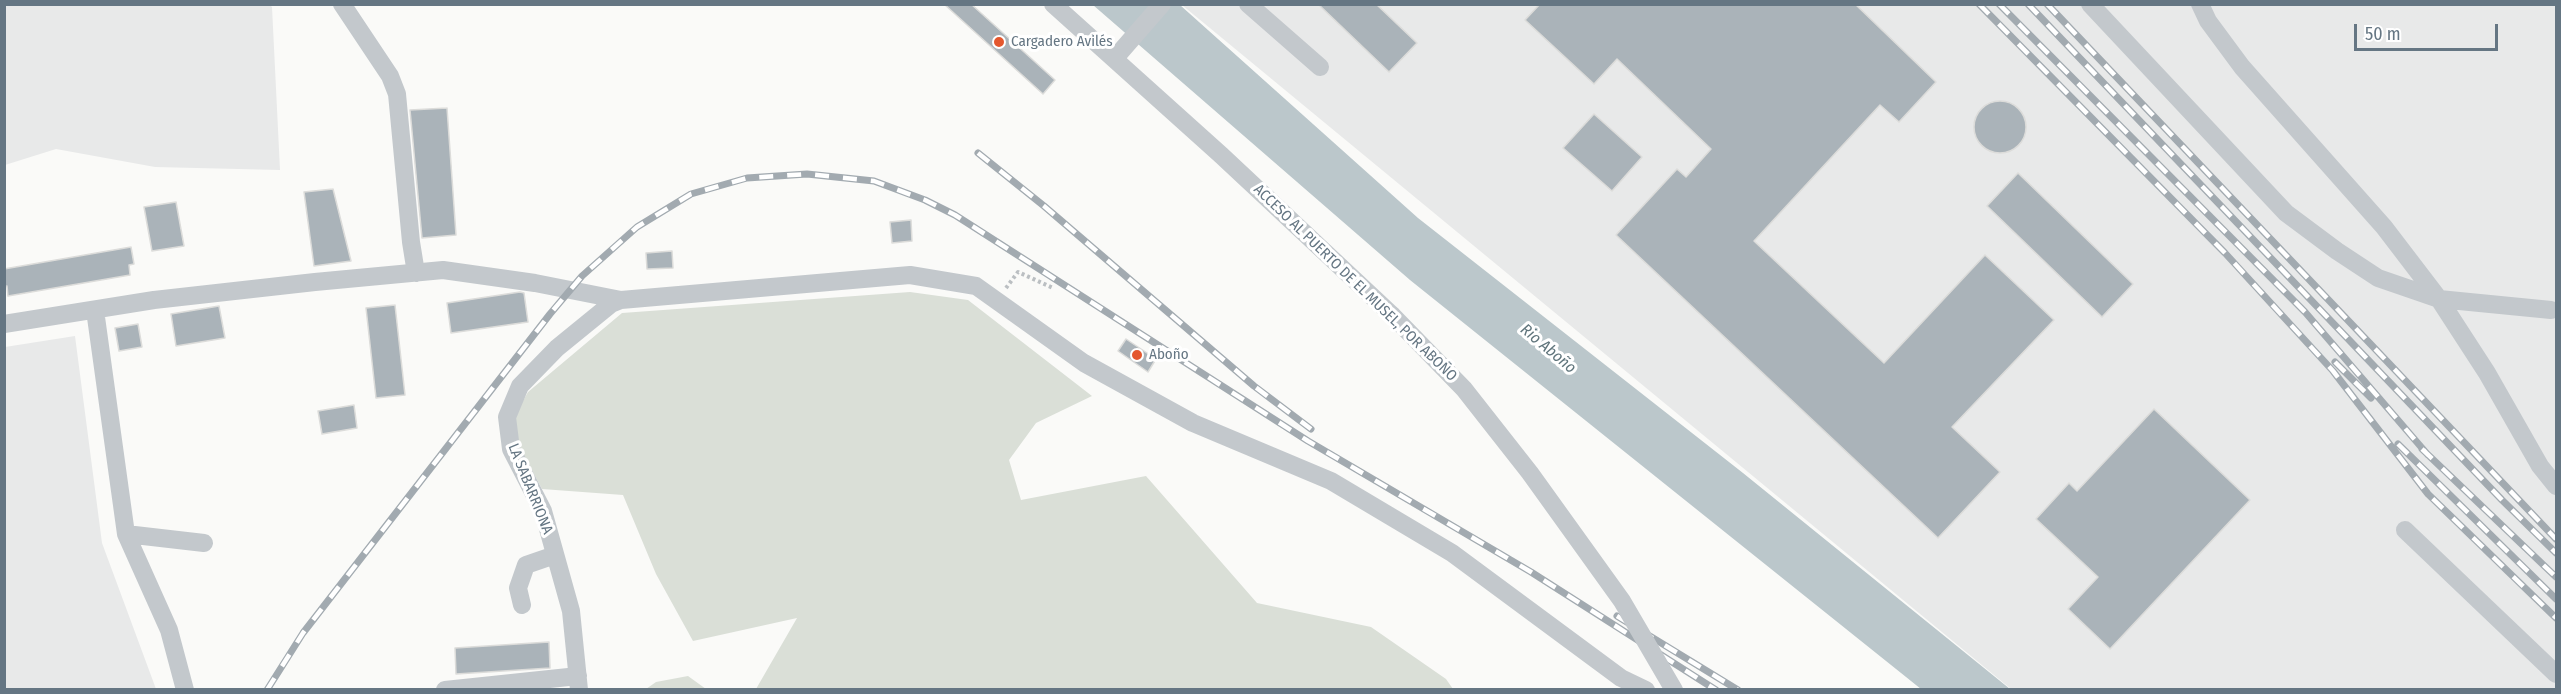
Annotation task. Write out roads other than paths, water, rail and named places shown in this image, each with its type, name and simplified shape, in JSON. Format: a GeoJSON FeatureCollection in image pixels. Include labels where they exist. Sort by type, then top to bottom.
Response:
{"type":"FeatureCollection","features":[{"type":"Feature","properties":{"kind":"street"},"geometry":{"type":"LineString","coordinates":[[342,4],[390,76],[397,94],[416,273]]}},
{"type":"Feature","properties":{"kind":"street","name":"ACCESO AL PUERTO DE EL MUSEL, POR ABOÑO"},"geometry":{"type":"LineString","coordinates":[[1053,4],[1119,52],[1392,315],[1464,389],[1537,482],[1622,601],[1674,690]]}},
{"type":"Feature","properties":{"kind":"street"},"geometry":{"type":"LineString","coordinates":[[1119,52],[1162,4]]}},
{"type":"Feature","properties":{"kind":"street"},"geometry":{"type":"LineString","coordinates":[[1248,4],[1320,67]]}},
{"type":"Feature","properties":{"kind":"street"},"geometry":{"type":"LineString","coordinates":[[2090,4],[2286,213],[2337,251],[2378,278],[2439,299],[2551,309]]}},
{"type":"Feature","properties":{"kind":"street"},"geometry":{"type":"LineString","coordinates":[[2200,4],[2208,21],[2242,67],[2384,227],[2439,299],[2487,373],[2540,466],[2556,486]]}},
{"type":"Feature","properties":{"kind":"street"},"geometry":{"type":"LineString","coordinates":[[4,324],[177,297],[442,270],[535,283],[621,300],[910,275],[976,286],[1084,363],[1183,417],[1331,481],[1452,553],[1621,678],[1646,690]]}},
{"type":"Feature","properties":{"kind":"street","name":"LA SABARRIONA"},"geometry":{"type":"LineString","coordinates":[[579,683],[571,611],[543,512],[511,449],[507,417],[520,386],[549,356],[611,304],[621,300]]}},
{"type":"Feature","properties":{"kind":"street"},"geometry":{"type":"LineString","coordinates":[[95,310],[126,534],[169,630],[185,690]]}},
{"type":"Feature","properties":{"kind":"street"},"geometry":{"type":"LineString","coordinates":[[2405,530],[2556,674]]}},
{"type":"Feature","properties":{"kind":"street"},"geometry":{"type":"LineString","coordinates":[[126,534],[204,543]]}},
{"type":"Feature","properties":{"kind":"street"},"geometry":{"type":"LineString","coordinates":[[522,605],[518,588],[526,565],[555,555]]}},
{"type":"Feature","properties":{"kind":"street"},"geometry":{"type":"LineString","coordinates":[[445,690],[579,683]]}},
{"type":"Feature","properties":{"kind":"water","name":"Rio Aboño"},"geometry":{"type":"Polygon","coordinates":[[[1093,5],[1180,5],[1418,218],[1743,473],[2010,689],[1921,689],[1410,280],[1093,5]]]}},
{"type":"Feature","properties":{"kind":"railway"},"geometry":{"type":"LineString","coordinates":[[1979,4],[2225,253],[2333,371],[2428,494],[2556,618]]}},
{"type":"Feature","properties":{"kind":"railway"},"geometry":{"type":"LineString","coordinates":[[1999,4],[2305,312],[2428,455]]}},
{"type":"Feature","properties":{"kind":"railway"},"geometry":{"type":"LineString","coordinates":[[2028,4],[2502,500],[2556,553]]}},
{"type":"Feature","properties":{"kind":"railway"},"geometry":{"type":"LineString","coordinates":[[2047,4],[2556,539]]}},
{"type":"Feature","properties":{"kind":"railway"},"geometry":{"type":"LineString","coordinates":[[978,153],[1044,206],[1254,386],[1311,429]]}},
{"type":"Feature","properties":{"kind":"railway"},"geometry":{"type":"LineString","coordinates":[[267,690],[303,633],[550,314],[582,276],[637,227],[691,194],[747,178],[807,174],[874,181],[925,200],[955,215],[1308,441],[1531,572],[1716,690]]}},
{"type":"Feature","properties":{"kind":"railway"},"geometry":{"type":"LineString","coordinates":[[2335,362],[2371,398]]}},
{"type":"Feature","properties":{"kind":"railway"},"geometry":{"type":"LineString","coordinates":[[2398,444],[2556,599]]}},
{"type":"Feature","properties":{"kind":"railway"},"geometry":{"type":"LineString","coordinates":[[2422,449],[2556,577]]}},
{"type":"Feature","properties":{"kind":"railway"},"geometry":{"type":"LineString","coordinates":[[1617,616],[1738,690]]}},
{"type":"Feature","properties":{"kind":"place","name":"Cargadero Avilés"},"geometry":{"type":"Point","coordinates":[999,42]}},
{"type":"Feature","properties":{"kind":"place","name":"Aboño"},"geometry":{"type":"Point","coordinates":[1137,355]}}]}
